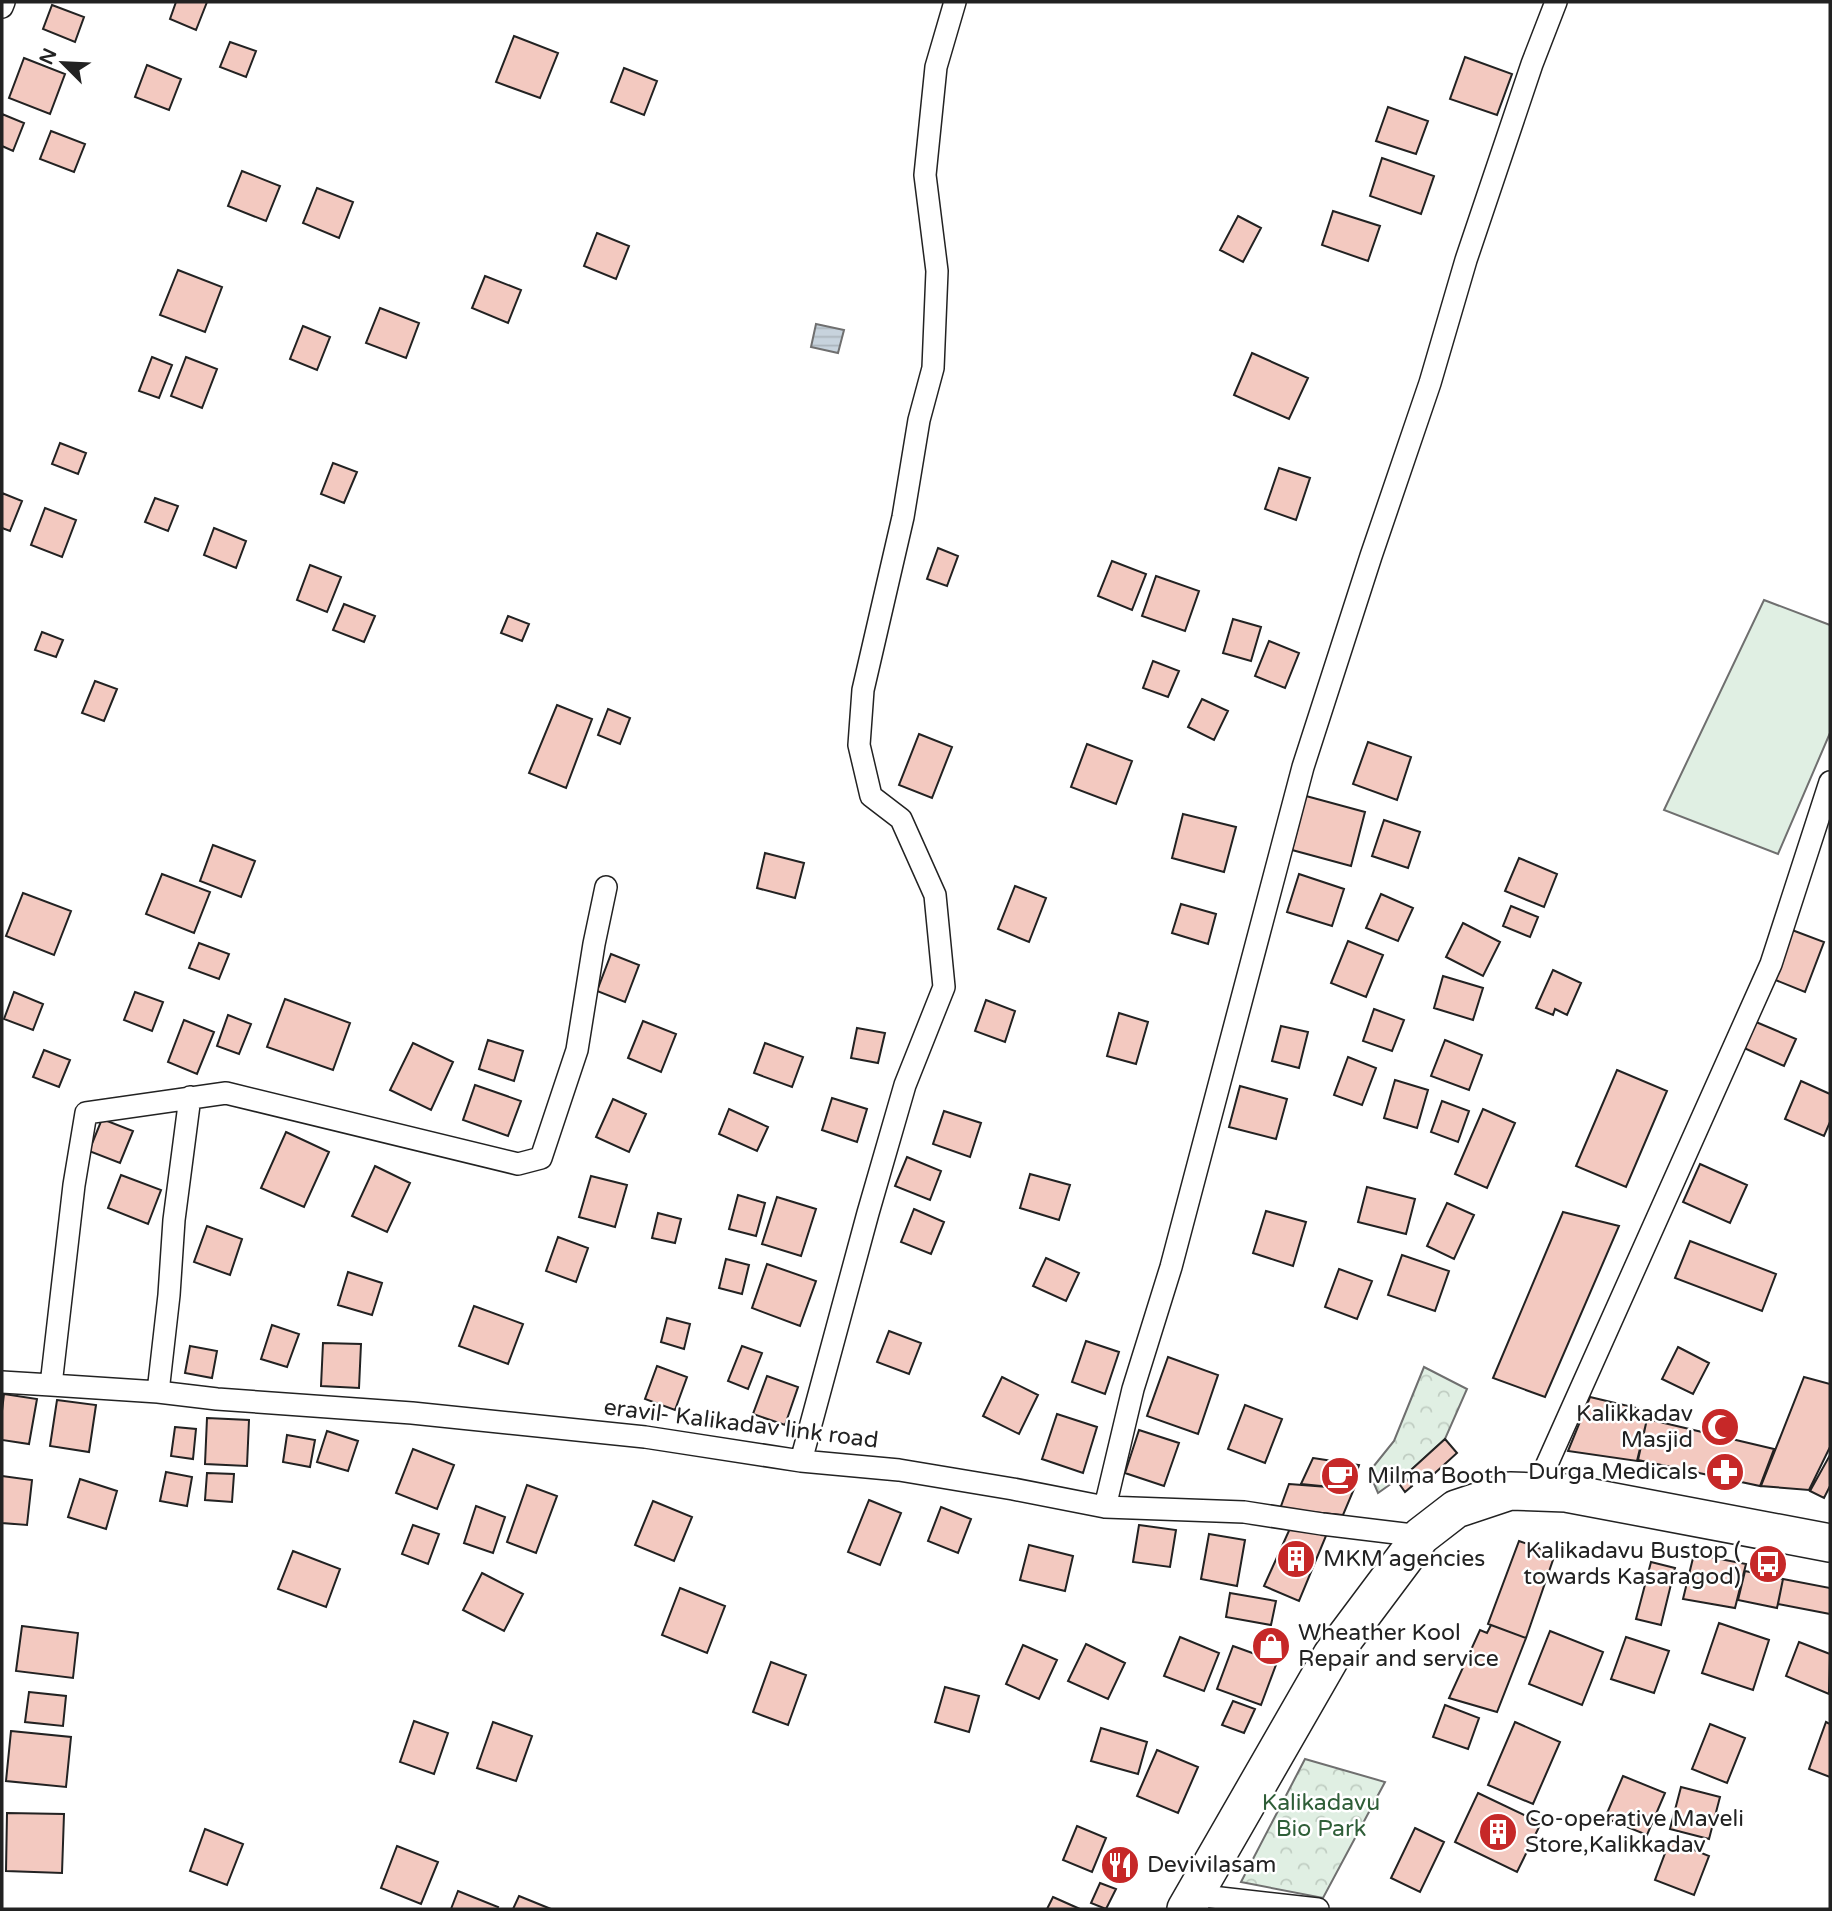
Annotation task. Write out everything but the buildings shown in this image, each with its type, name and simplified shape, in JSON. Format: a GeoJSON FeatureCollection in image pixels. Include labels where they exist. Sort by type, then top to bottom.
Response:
{"type":"FeatureCollection","features":[{"type":"Feature","properties":{"kind":"highway"},"geometry":{"type":"LineString","coordinates":[[1190,1902],[1332,1655],[1421,1536],[1456,1509],[1510,1491],[1566,1493],[1830,1543]]}},
{"type":"Feature","properties":{"kind":"street"},"geometry":{"type":"LineString","coordinates":[[2,7],[4,2]]}},
{"type":"Feature","properties":{"kind":"street"},"geometry":{"type":"LineString","coordinates":[[801,1461],[905,1085],[944,987],[935,895],[901,819],[871,796],[859,745],[863,690],[904,517],[919,420],[933,368],[937,271],[925,175],[936,67],[955,2]]}},
{"type":"Feature","properties":{"kind":"street"},"geometry":{"type":"LineString","coordinates":[[1105,1507],[1133,1389],[1171,1267],[1303,767],[1430,383],[1466,260],[1532,64],[1556,2]]}},
{"type":"Feature","properties":{"kind":"street"},"geometry":{"type":"LineString","coordinates":[[1535,1491],[1771,964],[1830,782]]}},
{"type":"Feature","properties":{"kind":"street"},"geometry":{"type":"LineString","coordinates":[[51,1385],[74,1185],[86,1113],[226,1093],[518,1164],[541,1158],[577,1050],[606,887]]}},
{"type":"Feature","properties":{"kind":"street"},"geometry":{"type":"LineString","coordinates":[[158,1392],[174,1220],[190,1097]]}},
{"type":"Feature","properties":{"kind":"street","name":"eravil- Kalikadav link road"},"geometry":{"type":"LineString","coordinates":[[2,1382],[412,1413],[645,1437],[801,1461],[899,1470],[1105,1507],[1244,1512],[1421,1536]]}},
{"type":"Feature","properties":{"kind":"street"},"geometry":{"type":"LineString","coordinates":[[1190,1902],[1318,1909]]}},
{"type":"Feature","properties":{"kind":"green space"},"geometry":{"type":"Polygon","coordinates":[[[1764,600],[1830,625],[1830,733],[1778,854],[1664,810],[1764,600]]]}},
{"type":"Feature","properties":{"kind":"green space"},"geometry":{"type":"Polygon","coordinates":[[[1424,1367],[1467,1389],[1445,1439],[1412,1469],[1378,1493],[1369,1472],[1394,1441],[1424,1367]]]}},
{"type":"Feature","properties":{"kind":"green space","name":"Kalikadavu Bio Park"},"geometry":{"type":"Polygon","coordinates":[[[1305,1759],[1385,1782],[1323,1898],[1241,1882],[1305,1759]]]}},
{"type":"Feature","properties":{"kind":"shaded area"},"geometry":{"type":"Polygon","coordinates":[[[816,324],[844,330],[838,353],[811,347],[816,324]]]}},
{"type":"Feature","properties":{"kind":"place","name":"Kalikkadav Masjid"},"geometry":{"type":"Point","coordinates":[1720,1427]}},
{"type":"Feature","properties":{"kind":"place","name":"Durga Medicals"},"geometry":{"type":"Point","coordinates":[1725,1472]}},
{"type":"Feature","properties":{"kind":"place","name":"Milma Booth"},"geometry":{"type":"Point","coordinates":[1340,1476]}},
{"type":"Feature","properties":{"kind":"place","name":"MKM agencies"},"geometry":{"type":"Point","coordinates":[1296,1559]}},
{"type":"Feature","properties":{"kind":"place","name":"Kalikadavu Bustop ( towards Kasaragod)"},"geometry":{"type":"Point","coordinates":[1768,1564]}},
{"type":"Feature","properties":{"kind":"place","name":"Wheather Kool Repair and service"},"geometry":{"type":"Point","coordinates":[1271,1646]}},
{"type":"Feature","properties":{"kind":"place","name":"Co-operative Maveli Store,Kalikkadav"},"geometry":{"type":"Point","coordinates":[1498,1832]}},
{"type":"Feature","properties":{"kind":"place","name":"Devivilasam"},"geometry":{"type":"Point","coordinates":[1120,1865]}}]}
